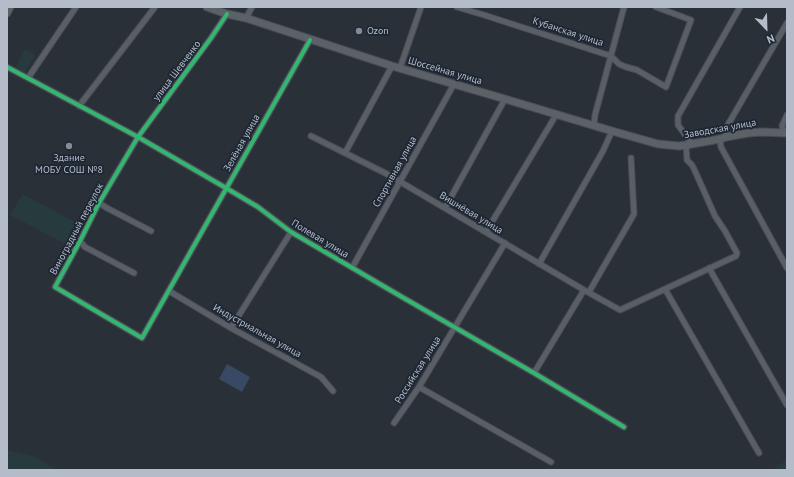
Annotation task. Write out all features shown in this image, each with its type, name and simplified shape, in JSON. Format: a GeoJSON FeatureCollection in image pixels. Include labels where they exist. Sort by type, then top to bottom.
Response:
{"type":"FeatureCollection","features":[{"type":"Feature","properties":{"kind":"main road"},"geometry":{"type":"LineString","coordinates":[[7,13],[10,7]]}},
{"type":"Feature","properties":{"kind":"main road","name":"Шоссейная улица"},"geometry":{"type":"LineString","coordinates":[[207,7],[227,14],[246,18],[396,67],[594,126],[658,144],[686,145]]}},
{"type":"Feature","properties":{"kind":"main road","name":"Заводская улица"},"geometry":{"type":"LineString","coordinates":[[686,145],[748,133],[785,132]]}},
{"type":"Feature","properties":{"kind":"street"},"geometry":{"type":"LineString","coordinates":[[28,78],[76,7]]}},
{"type":"Feature","properties":{"kind":"street"},"geometry":{"type":"LineString","coordinates":[[79,106],[155,7]]}},
{"type":"Feature","properties":{"kind":"street"},"geometry":{"type":"LineString","coordinates":[[246,18],[252,7]]}},
{"type":"Feature","properties":{"kind":"street"},"geometry":{"type":"LineString","coordinates":[[345,153],[396,67],[421,7]]}},
{"type":"Feature","properties":{"kind":"street","name":"Кубанская улица"},"geometry":{"type":"LineString","coordinates":[[457,7],[611,56],[619,64],[637,70],[666,87],[691,20],[656,7]]}},
{"type":"Feature","properties":{"kind":"street"},"geometry":{"type":"LineString","coordinates":[[594,126],[595,115],[624,7]]}},
{"type":"Feature","properties":{"kind":"street"},"geometry":{"type":"LineString","coordinates":[[740,7],[678,116],[678,125],[686,145],[687,160],[693,167],[714,216],[725,231],[737,253],[736,256],[665,288],[759,453]]}},
{"type":"Feature","properties":{"kind":"street","name":"улица Шевченко"},"geometry":{"type":"LineString","coordinates":[[138,136],[211,38],[227,14]]}},
{"type":"Feature","properties":{"kind":"street"},"geometry":{"type":"LineString","coordinates":[[787,23],[726,128],[720,147],[787,268]]}},
{"type":"Feature","properties":{"kind":"street","name":"Зелёная улица"},"geometry":{"type":"LineString","coordinates":[[142,338],[310,40]]}},
{"type":"Feature","properties":{"kind":"street","name":"Полевая улица"},"geometry":{"type":"LineString","coordinates":[[7,67],[138,136],[258,207],[291,232],[624,427]]}},
{"type":"Feature","properties":{"kind":"street","name":"Спортивная улица"},"geometry":{"type":"LineString","coordinates":[[352,268],[454,84]]}},
{"type":"Feature","properties":{"kind":"street"},"geometry":{"type":"LineString","coordinates":[[445,208],[505,99]]}},
{"type":"Feature","properties":{"kind":"street"},"geometry":{"type":"LineString","coordinates":[[486,232],[556,114]]}},
{"type":"Feature","properties":{"kind":"street"},"geometry":{"type":"LineString","coordinates":[[785,132],[782,126],[787,115]]}},
{"type":"Feature","properties":{"kind":"street"},"geometry":{"type":"LineString","coordinates":[[539,264],[603,152],[612,131]]}},
{"type":"Feature","properties":{"kind":"street","name":"Виноградный переулок"},"geometry":{"type":"LineString","coordinates":[[138,136],[99,203],[55,287],[142,338]]}},
{"type":"Feature","properties":{"kind":"street","name":"Вишнёвая улица"},"geometry":{"type":"LineString","coordinates":[[311,136],[400,181],[539,264],[620,310],[665,288]]}},
{"type":"Feature","properties":{"kind":"street"},"geometry":{"type":"LineString","coordinates":[[534,373],[634,214],[632,158]]}},
{"type":"Feature","properties":{"kind":"street"},"geometry":{"type":"LineString","coordinates":[[99,203],[151,231]]}},
{"type":"Feature","properties":{"kind":"street"},"geometry":{"type":"LineString","coordinates":[[231,328],[291,232]]}},
{"type":"Feature","properties":{"kind":"street"},"geometry":{"type":"LineString","coordinates":[[80,241],[85,247],[134,273]]}},
{"type":"Feature","properties":{"kind":"street","name":"Российская улица"},"geometry":{"type":"LineString","coordinates":[[394,423],[419,387],[505,243]]}},
{"type":"Feature","properties":{"kind":"street"},"geometry":{"type":"LineString","coordinates":[[709,268],[787,405]]}},
{"type":"Feature","properties":{"kind":"street","name":"Индустриальная улица"},"geometry":{"type":"LineString","coordinates":[[169,291],[231,328],[322,377],[333,391]]}},
{"type":"Feature","properties":{"kind":"street"},"geometry":{"type":"LineString","coordinates":[[419,387],[551,462]]}},
{"type":"Feature","properties":{"kind":"green space"},"geometry":{"type":"Polygon","coordinates":[[[25,49],[35,55],[25,73],[15,68],[25,49]]]}},
{"type":"Feature","properties":{"kind":"green space"},"geometry":{"type":"Polygon","coordinates":[[[23,194],[86,228],[75,249],[10,215],[23,194]]]}},
{"type":"Feature","properties":{"kind":"green space"},"geometry":{"type":"Polygon","coordinates":[[[7,450],[33,456],[55,469],[63,470],[7,470],[7,450]]]}},
{"type":"Feature","properties":{"kind":"green space"},"geometry":{"type":"Polygon","coordinates":[[[787,459],[787,470],[774,470],[787,459]]]}},
{"type":"Feature","properties":{"kind":"water"},"geometry":{"type":"Polygon","coordinates":[[[227,364],[250,377],[242,392],[219,379],[227,364]]]}},
{"type":"Feature","properties":{"kind":"cycle path"},"geometry":{"type":"LineString","coordinates":[[227,14],[138,137],[99,203],[55,287],[142,338],[310,40]]}},
{"type":"Feature","properties":{"kind":"cycle path"},"geometry":{"type":"LineString","coordinates":[[7,67],[138,137],[226,188],[258,207],[291,232],[624,427]]}},
{"type":"Feature","properties":{"kind":"place","name":"Ozon"},"geometry":{"type":"Point","coordinates":[359,31]}},
{"type":"Feature","properties":{"kind":"place","name":"Здание МОБУ СОШ №8"},"geometry":{"type":"Point","coordinates":[69,146]}}]}
